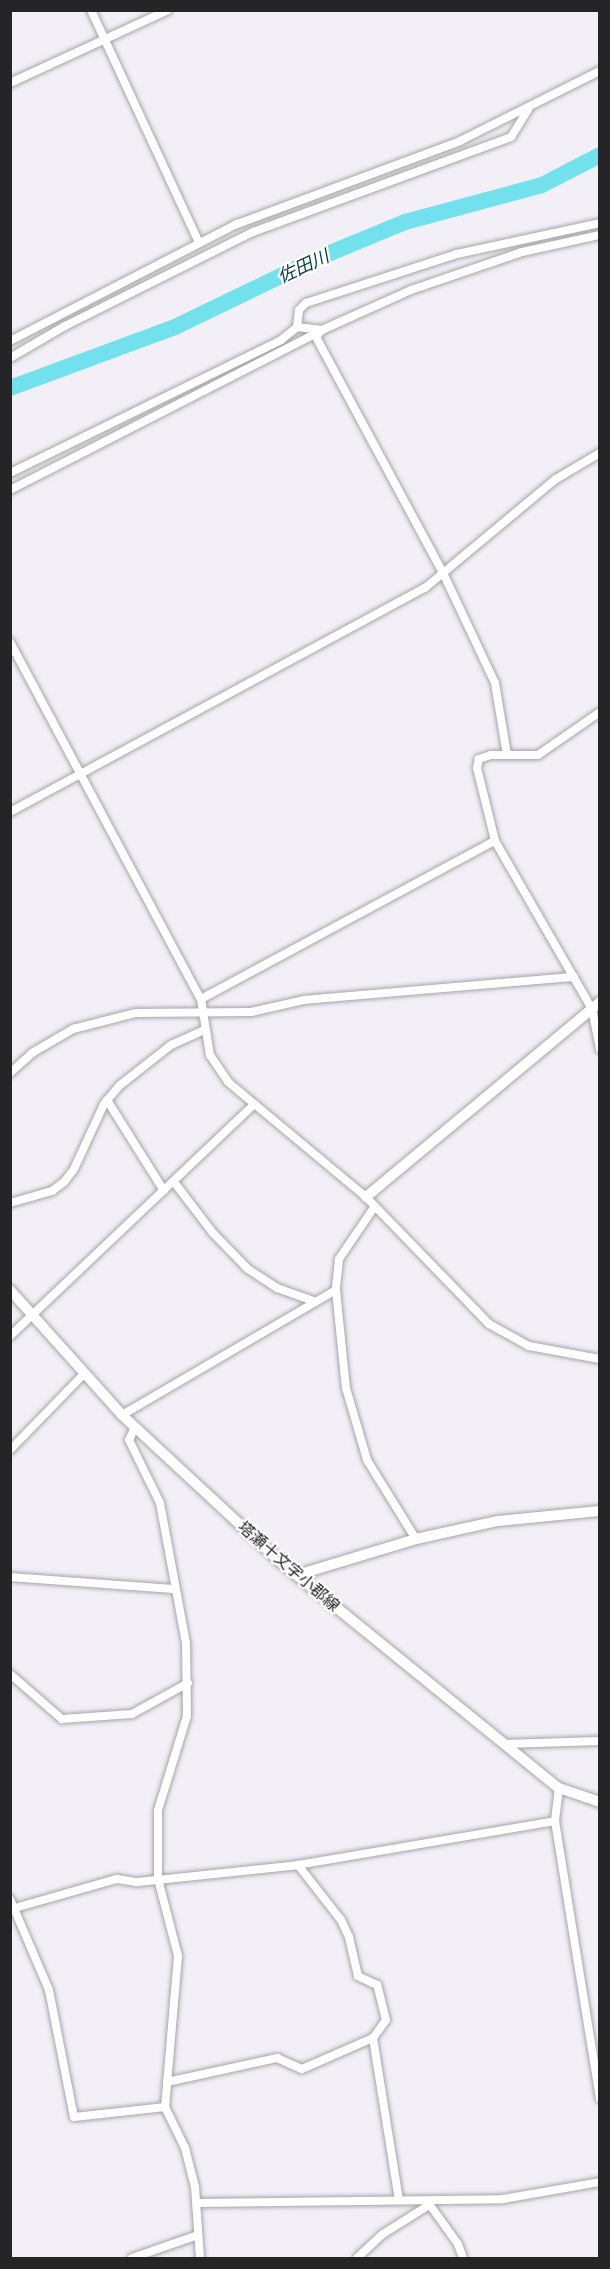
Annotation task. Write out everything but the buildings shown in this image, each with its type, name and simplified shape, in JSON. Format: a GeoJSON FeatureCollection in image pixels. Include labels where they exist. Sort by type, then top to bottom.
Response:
{"type":"FeatureCollection","features":[{"type":"Feature","properties":{"kind":"main road"},"geometry":{"type":"LineString","coordinates":[[366,1197],[596,1005]]}},
{"type":"Feature","properties":{"kind":"main road","name":"塔瀬十文字小郡線"},"geometry":{"type":"LineString","coordinates":[[10,1290],[122,1415],[297,1575],[502,1744],[559,1788],[600,1803]]}},
{"type":"Feature","properties":{"kind":"main road"},"geometry":{"type":"LineString","coordinates":[[297,1575],[416,1539],[498,1521],[600,1511]]}},
{"type":"Feature","properties":{"kind":"street"},"geometry":{"type":"LineString","coordinates":[[91,10],[199,243]]}},
{"type":"Feature","properties":{"kind":"street"},"geometry":{"type":"LineString","coordinates":[[10,83],[168,10]]}},
{"type":"Feature","properties":{"kind":"street"},"geometry":{"type":"LineString","coordinates":[[10,341],[199,243],[293,201],[460,141],[600,71]]}},
{"type":"Feature","properties":{"kind":"street"},"geometry":{"type":"LineString","coordinates":[[10,358],[65,326],[253,232],[511,137],[530,108]]}},
{"type":"Feature","properties":{"kind":"street"},"geometry":{"type":"LineString","coordinates":[[10,473],[281,340],[297,327],[300,306],[347,288],[457,254],[600,223]]}},
{"type":"Feature","properties":{"kind":"street"},"geometry":{"type":"LineString","coordinates":[[10,490],[322,330],[411,290],[511,255],[600,236]]}},
{"type":"Feature","properties":{"kind":"street"},"geometry":{"type":"LineString","coordinates":[[297,327],[322,330]]}},
{"type":"Feature","properties":{"kind":"street"},"geometry":{"type":"LineString","coordinates":[[322,330],[316,337],[444,575],[495,683],[507,755]]}},
{"type":"Feature","properties":{"kind":"street"},"geometry":{"type":"LineString","coordinates":[[10,812],[444,575],[556,479],[600,453]]}},
{"type":"Feature","properties":{"kind":"street"},"geometry":{"type":"LineString","coordinates":[[10,642],[201,999],[205,1030],[216,1066],[254,1105],[366,1197],[497,1330],[529,1346],[600,1359]]}},
{"type":"Feature","properties":{"kind":"street"},"geometry":{"type":"LineString","coordinates":[[600,712],[538,755],[491,755],[477,763],[495,841],[574,977],[596,1005],[600,1048]]}},
{"type":"Feature","properties":{"kind":"street"},"geometry":{"type":"LineString","coordinates":[[201,999],[495,841]]}},
{"type":"Feature","properties":{"kind":"street"},"geometry":{"type":"LineString","coordinates":[[10,1073],[57,1038],[109,1018],[136,1013],[204,1015],[250,1012],[304,1000],[574,977]]}},
{"type":"Feature","properties":{"kind":"street"},"geometry":{"type":"LineString","coordinates":[[10,1203],[52,1191],[64,1182],[74,1169],[107,1100],[119,1086],[171,1046],[205,1030]]}},
{"type":"Feature","properties":{"kind":"street"},"geometry":{"type":"LineString","coordinates":[[107,1100],[164,1191]]}},
{"type":"Feature","properties":{"kind":"street"},"geometry":{"type":"LineString","coordinates":[[10,1336],[254,1105]]}},
{"type":"Feature","properties":{"kind":"street"},"geometry":{"type":"LineString","coordinates":[[174,1182],[213,1233],[248,1269],[277,1288],[316,1302]]}},
{"type":"Feature","properties":{"kind":"street"},"geometry":{"type":"LineString","coordinates":[[375,1206],[343,1250],[336,1290],[346,1388],[367,1460],[416,1539]]}},
{"type":"Feature","properties":{"kind":"street"},"geometry":{"type":"LineString","coordinates":[[122,1415],[336,1290]]}},
{"type":"Feature","properties":{"kind":"street"},"geometry":{"type":"LineString","coordinates":[[10,1450],[84,1374]]}},
{"type":"Feature","properties":{"kind":"street"},"geometry":{"type":"LineString","coordinates":[[135,1427],[129,1440],[160,1503],[173,1589],[186,1643],[188,1683],[182,1739],[158,1810],[158,1879],[178,1956],[165,2107],[185,2148],[197,2203],[200,2259]]}},
{"type":"Feature","properties":{"kind":"street"},"geometry":{"type":"LineString","coordinates":[[10,1577],[173,1589]]}},
{"type":"Feature","properties":{"kind":"street"},"geometry":{"type":"LineString","coordinates":[[10,1674],[62,1719],[132,1714],[188,1683]]}},
{"type":"Feature","properties":{"kind":"street"},"geometry":{"type":"LineString","coordinates":[[502,1744],[600,1741]]}},
{"type":"Feature","properties":{"kind":"street"},"geometry":{"type":"LineString","coordinates":[[559,1788],[555,1821],[600,2098]]}},
{"type":"Feature","properties":{"kind":"street"},"geometry":{"type":"LineString","coordinates":[[15,1908],[117,1879],[137,1882],[298,1865],[555,1821]]}},
{"type":"Feature","properties":{"kind":"street"},"geometry":{"type":"LineString","coordinates":[[167,2082],[277,2058],[302,2069],[373,2038],[386,2020],[377,1985],[358,1976],[349,1937],[340,1920],[298,1865]]}},
{"type":"Feature","properties":{"kind":"street"},"geometry":{"type":"LineString","coordinates":[[10,1899],[49,1990],[74,2116],[165,2107]]}},
{"type":"Feature","properties":{"kind":"street"},"geometry":{"type":"LineString","coordinates":[[373,2038],[399,2200]]}},
{"type":"Feature","properties":{"kind":"street"},"geometry":{"type":"LineString","coordinates":[[197,2203],[399,2200],[428,2203],[513,2198],[600,2182]]}},
{"type":"Feature","properties":{"kind":"street"},"geometry":{"type":"LineString","coordinates":[[357,2259],[383,2234],[428,2203]]}},
{"type":"Feature","properties":{"kind":"street"},"geometry":{"type":"LineString","coordinates":[[428,2203],[458,2244],[463,2259]]}},
{"type":"Feature","properties":{"kind":"street"},"geometry":{"type":"LineString","coordinates":[[132,2259],[198,2235]]}},
{"type":"Feature","properties":{"kind":"waterway","name":"佐田川"},"geometry":{"type":"LineString","coordinates":[[10,388],[175,327],[318,258],[405,222],[542,185],[600,155]]}}]}
